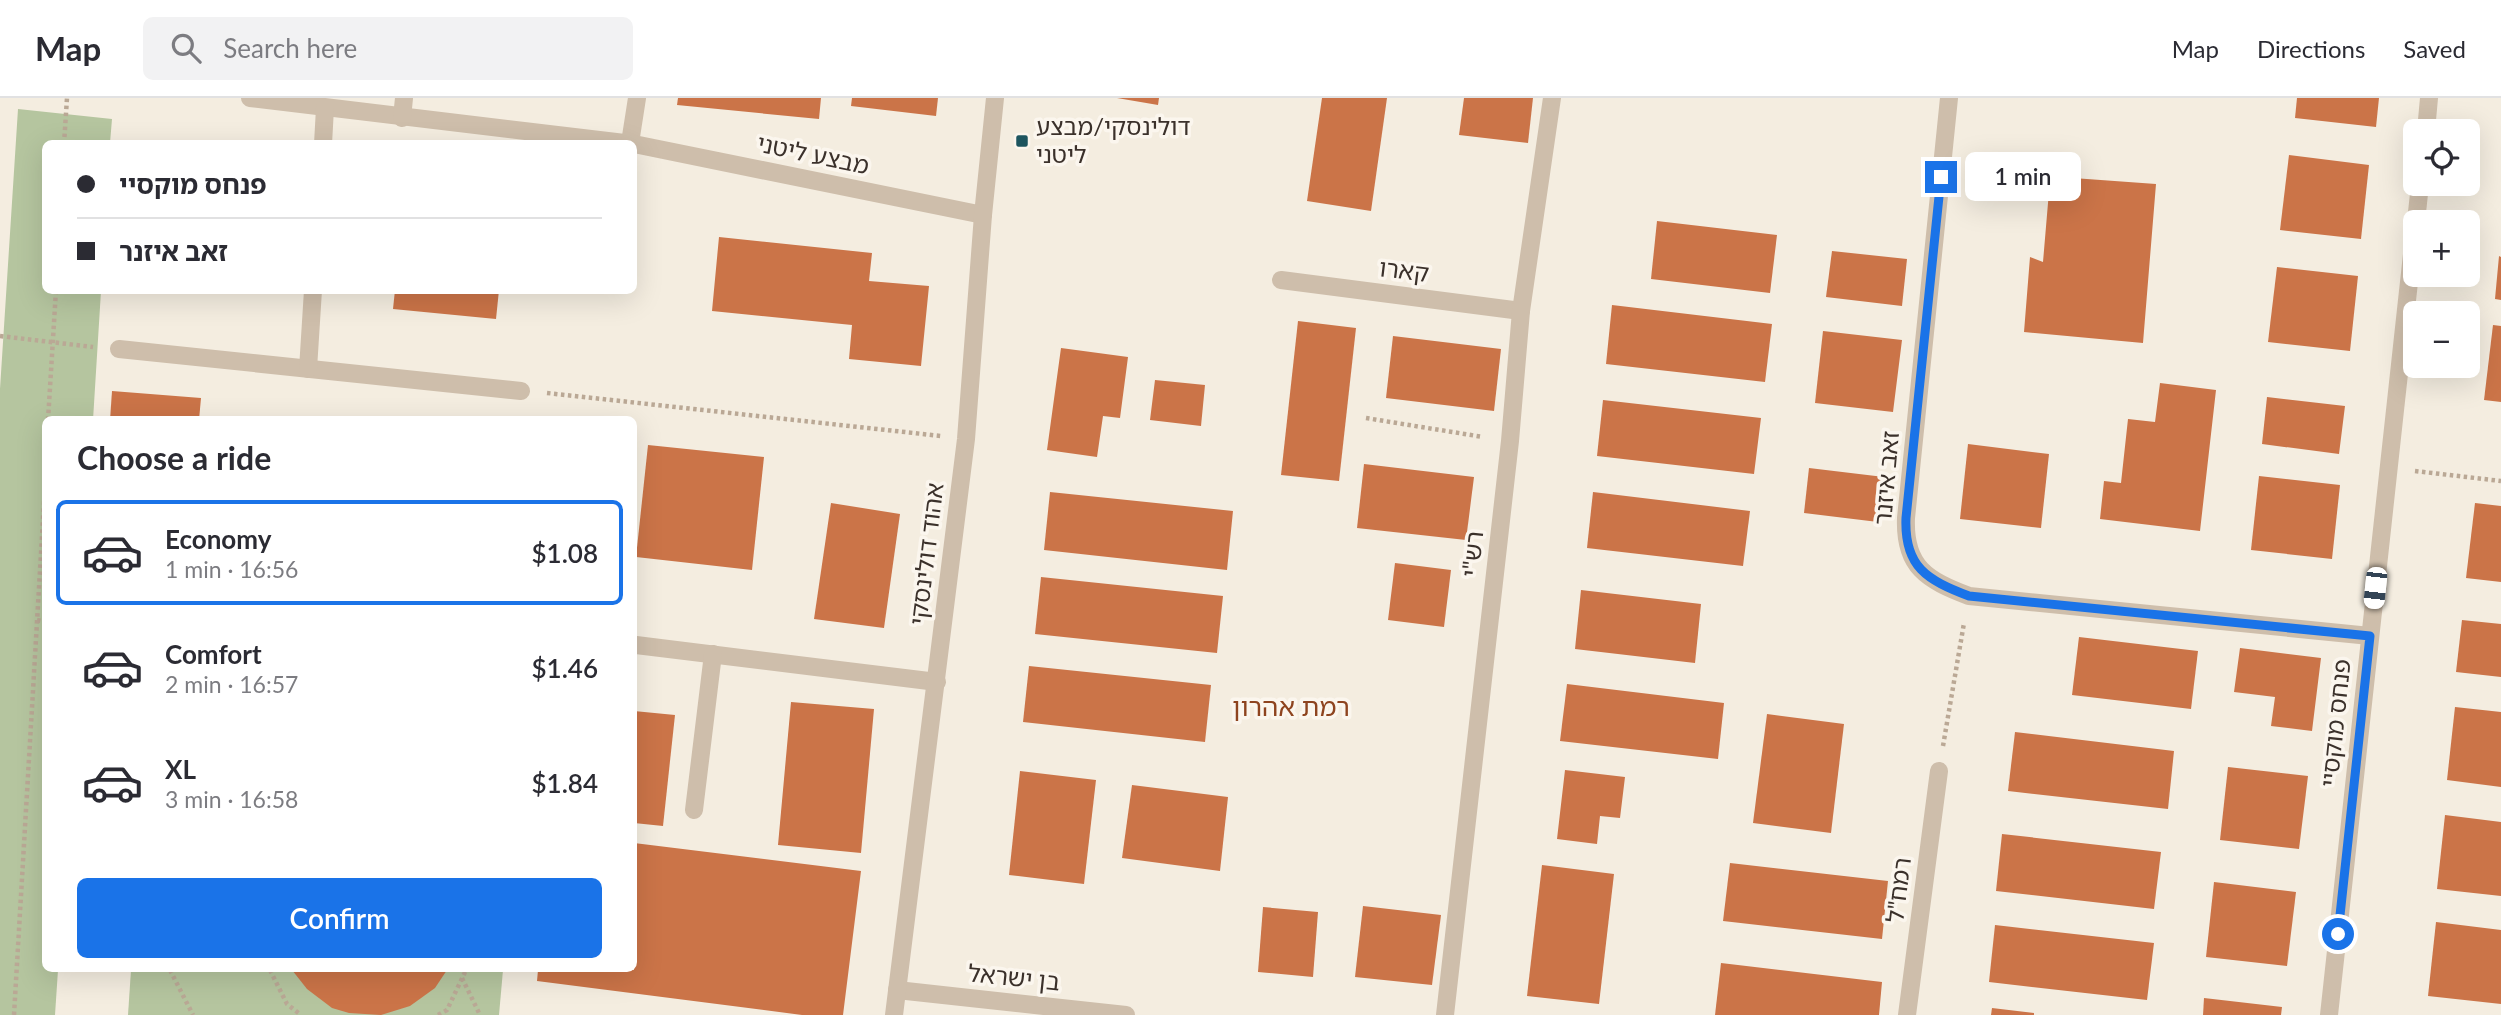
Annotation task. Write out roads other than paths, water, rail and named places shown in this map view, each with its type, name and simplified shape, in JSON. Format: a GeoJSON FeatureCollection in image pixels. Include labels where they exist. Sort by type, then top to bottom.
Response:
{"type":"FeatureCollection","features":[{"type":"Feature","properties":{"kind":"street","name":"מבצע ליטני"},"geometry":{"type":"LineString","coordinates":[[250,98],[604,140]]}},
{"type":"Feature","properties":{"kind":"street"},"geometry":{"type":"LineString","coordinates":[[402,118],[404,98]]}},
{"type":"Feature","properties":{"kind":"street"},"geometry":{"type":"LineString","coordinates":[[632,140],[636,98]]}},
{"type":"Feature","properties":{"kind":"street","name":"אהוד דולינסקי"},"geometry":{"type":"LineString","coordinates":[[894,1015],[966,439],[995,98]]}},
{"type":"Feature","properties":{"kind":"street","name":"רש\"י"},"geometry":{"type":"LineString","coordinates":[[1445,1015],[1510,441],[1521,311],[1552,98]]}},
{"type":"Feature","properties":{"kind":"street","name":"זאב איזנר"},"geometry":{"type":"LineString","coordinates":[[1949,98],[1905,538],[1922,573],[1941,585],[1969,596],[2370,636]]}},
{"type":"Feature","properties":{"kind":"street"},"geometry":{"type":"LineString","coordinates":[[2427,119],[2429,98]]}},
{"type":"Feature","properties":{"kind":"street"},"geometry":{"type":"LineString","coordinates":[[323,140],[325,108]]}},
{"type":"Feature","properties":{"kind":"street","name":"מבצע ליטני"},"geometry":{"type":"LineString","coordinates":[[637,144],[983,215]]}},
{"type":"Feature","properties":{"kind":"street","name":"קארו"},"geometry":{"type":"LineString","coordinates":[[1281,280],[1521,311]]}},
{"type":"Feature","properties":{"kind":"street","name":"פנחס מוקסיי"},"geometry":{"type":"LineString","coordinates":[[2329,1015],[2408,287]]}},
{"type":"Feature","properties":{"kind":"street"},"geometry":{"type":"LineString","coordinates":[[308,369],[313,294]]}},
{"type":"Feature","properties":{"kind":"street"},"geometry":{"type":"LineString","coordinates":[[119,349],[521,391]]}},
{"type":"Feature","properties":{"kind":"street"},"geometry":{"type":"LineString","coordinates":[[637,645],[937,682]]}},
{"type":"Feature","properties":{"kind":"street"},"geometry":{"type":"LineString","coordinates":[[694,810],[713,654]]}},
{"type":"Feature","properties":{"kind":"street","name":"רמח\"ל"},"geometry":{"type":"LineString","coordinates":[[1908,1015],[1939,771]]}},
{"type":"Feature","properties":{"kind":"street","name":"בן ישראל"},"geometry":{"type":"LineString","coordinates":[[897,990],[1126,1015]]}},
{"type":"Feature","properties":{"kind":"place","name":"דולינסקי/מבצע ליטני"},"geometry":{"type":"Point","coordinates":[1022,141]}},
{"type":"Feature","properties":{"kind":"district","name":"רמת אהרון"},"geometry":{"type":"Point","coordinates":[1291,707]}}]}
